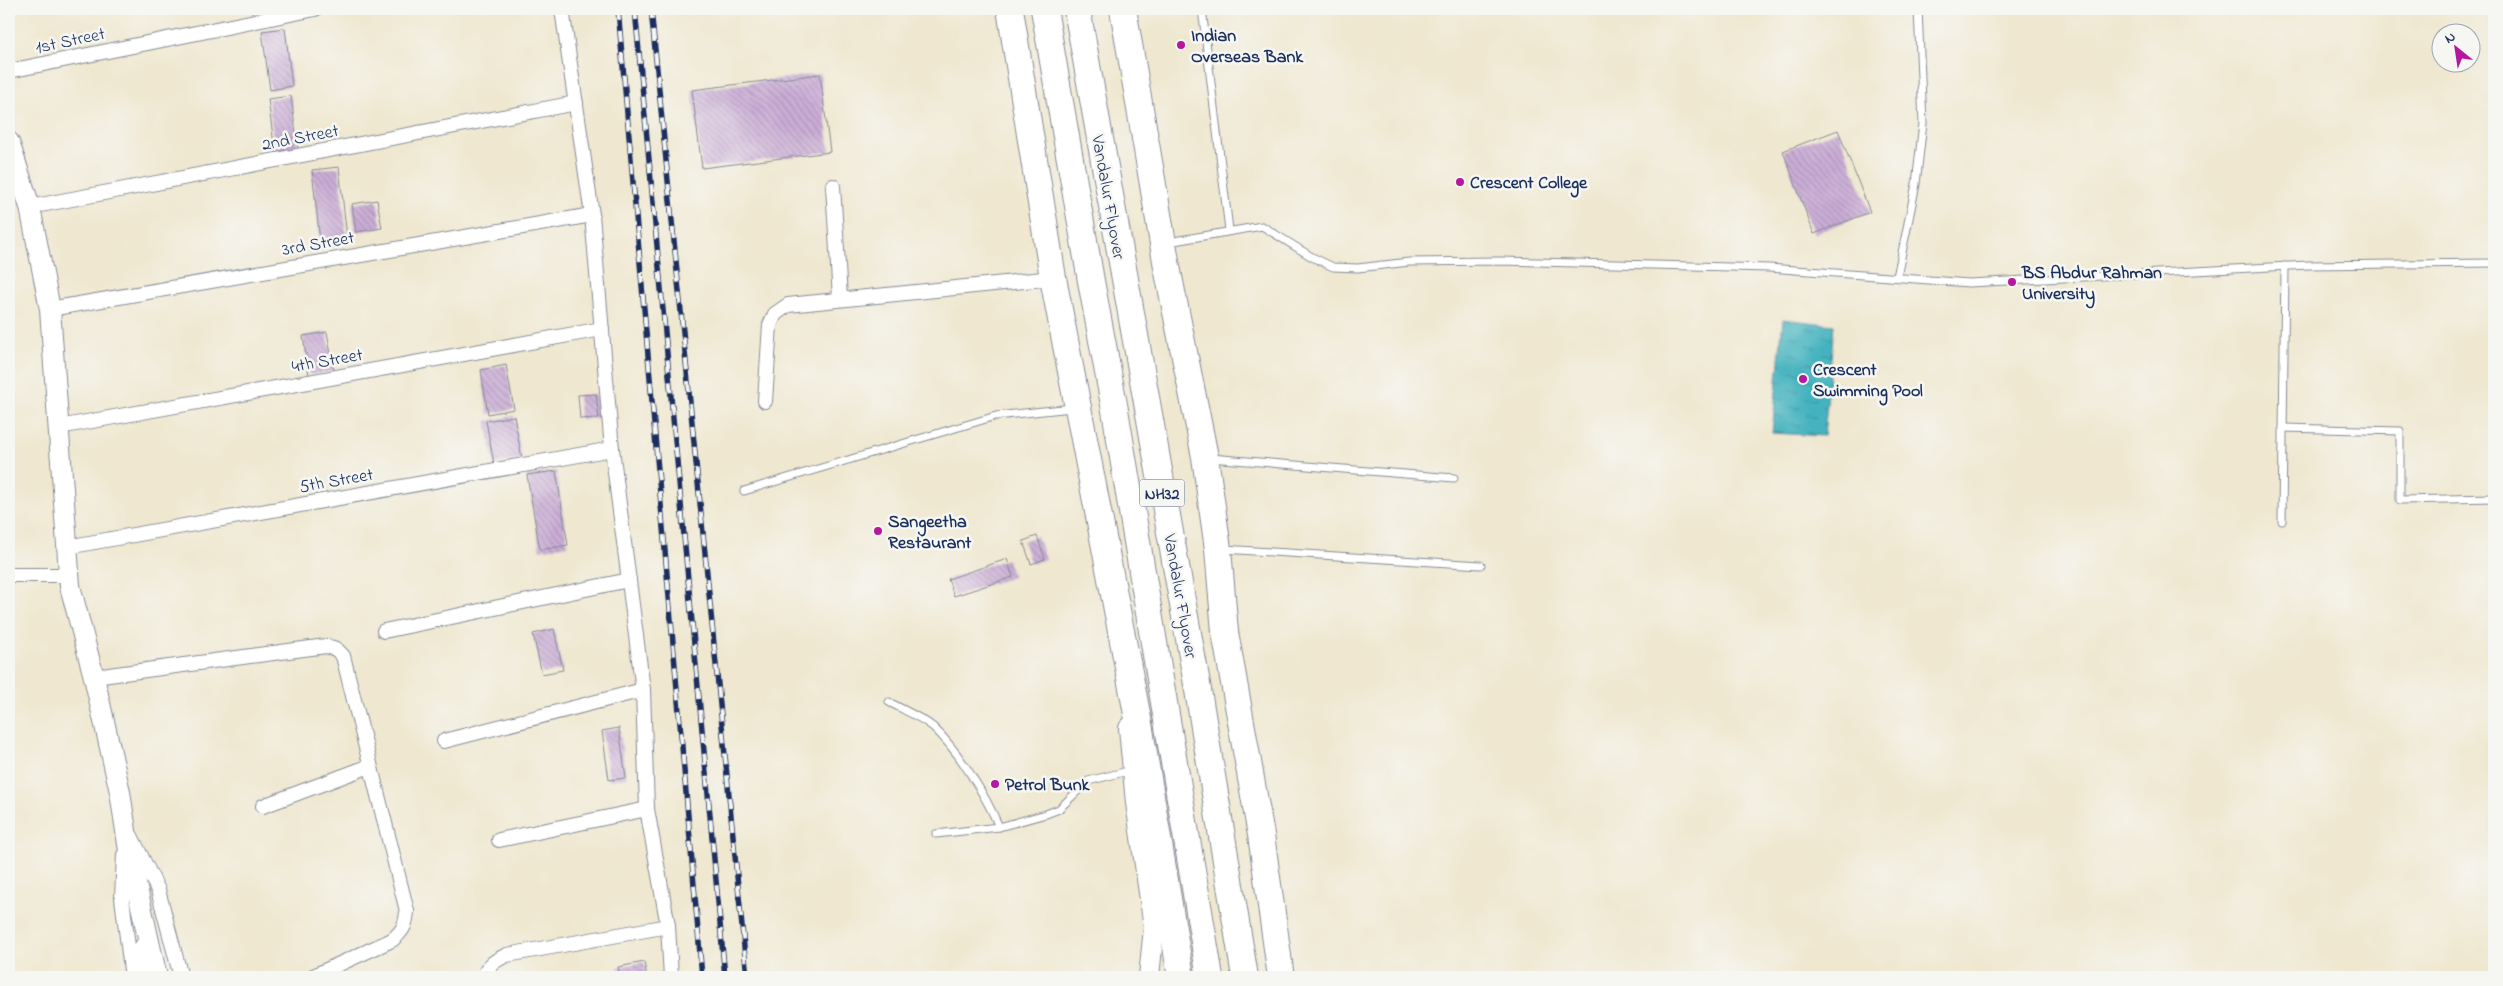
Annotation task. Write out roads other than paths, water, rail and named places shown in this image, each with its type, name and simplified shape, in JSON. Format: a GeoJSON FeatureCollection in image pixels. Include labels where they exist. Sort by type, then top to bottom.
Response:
{"type":"FeatureCollection","features":[{"type":"Feature","properties":{"kind":"highway"},"geometry":{"type":"LineString","coordinates":[[1010,9],[1053,278],[1076,407],[1128,669],[1181,977]]}},
{"type":"Feature","properties":{"kind":"highway","name":"Vandalur Flyover"},"geometry":{"type":"LineString","coordinates":[[1044,9],[1091,281],[1116,410],[1210,977]]}},
{"type":"Feature","properties":{"kind":"highway","name":"Vandalur Flyover"},"geometry":{"type":"LineString","coordinates":[[1077,9],[1197,684],[1245,977]]}},
{"type":"Feature","properties":{"kind":"highway"},"geometry":{"type":"LineString","coordinates":[[1123,9],[1163,243],[1205,457],[1218,548],[1225,632],[1261,835],[1281,977]]}},
{"type":"Feature","properties":{"kind":"street","name":"1st Street"},"geometry":{"type":"LineString","coordinates":[[9,71],[315,9]]}},
{"type":"Feature","properties":{"kind":"street"},"geometry":{"type":"LineString","coordinates":[[562,9],[592,214],[612,449],[643,690],[647,809],[668,926],[671,977]]}},
{"type":"Feature","properties":{"kind":"street","name":"2nd Street"},"geometry":{"type":"LineString","coordinates":[[30,207],[576,103]]}},
{"type":"Feature","properties":{"kind":"street"},"geometry":{"type":"LineString","coordinates":[[9,142],[30,207],[50,309],[70,586],[94,678],[148,942],[157,977]]}},
{"type":"Feature","properties":{"kind":"street"},"geometry":{"type":"LineString","coordinates":[[833,186],[840,298]]}},
{"type":"Feature","properties":{"kind":"street","name":"3rd Street"},"geometry":{"type":"LineString","coordinates":[[50,309],[592,214]]}},
{"type":"Feature","properties":{"kind":"street"},"geometry":{"type":"LineString","coordinates":[[765,401],[770,325],[775,314],[788,304],[1053,278]]}},
{"type":"Feature","properties":{"kind":"street","name":"4th Street"},"geometry":{"type":"LineString","coordinates":[[60,427],[602,329]]}},
{"type":"Feature","properties":{"kind":"street","name":"5th Street"},"geometry":{"type":"LineString","coordinates":[[67,548],[612,449]]}},
{"type":"Feature","properties":{"kind":"street"},"geometry":{"type":"LineString","coordinates":[[9,575],[69,575]]}},
{"type":"Feature","properties":{"kind":"street"},"geometry":{"type":"LineString","coordinates":[[384,631],[628,580]]}},
{"type":"Feature","properties":{"kind":"street"},"geometry":{"type":"LineString","coordinates":[[94,678],[326,646],[343,656],[348,668],[406,911],[406,925],[401,933],[392,940],[310,977]]}},
{"type":"Feature","properties":{"kind":"street"},"geometry":{"type":"LineString","coordinates":[[1128,669],[1129,741],[1154,927],[1149,977]]}},
{"type":"Feature","properties":{"kind":"street"},"geometry":{"type":"LineString","coordinates":[[444,741],[643,690]]}},
{"type":"Feature","properties":{"kind":"street"},"geometry":{"type":"LineString","coordinates":[[263,806],[311,786],[370,766]]}},
{"type":"Feature","properties":{"kind":"street"},"geometry":{"type":"LineString","coordinates":[[499,840],[647,809]]}},
{"type":"Feature","properties":{"kind":"street"},"geometry":{"type":"LineString","coordinates":[[126,827],[122,898],[132,977]]}},
{"type":"Feature","properties":{"kind":"street"},"geometry":{"type":"LineString","coordinates":[[126,827],[151,871],[158,890],[181,977]]}},
{"type":"Feature","properties":{"kind":"street"},"geometry":{"type":"LineString","coordinates":[[484,977],[488,967],[495,960],[507,955],[668,926]]}},
{"type":"Feature","properties":{"kind":"street"},"geometry":{"type":"LineString","coordinates":[[141,977],[137,960],[148,942]]}},
{"type":"Feature","properties":{"kind":"lane"},"geometry":{"type":"LineString","coordinates":[[1202,9],[1229,230]]}},
{"type":"Feature","properties":{"kind":"lane"},"geometry":{"type":"LineString","coordinates":[[1897,277],[1916,184],[1923,123],[1918,9]]}},
{"type":"Feature","properties":{"kind":"lane"},"geometry":{"type":"LineString","coordinates":[[1163,243],[1229,230],[1262,226],[1312,257],[1333,267],[1358,268],[1408,262],[1500,261],[1769,268],[1969,283],[2285,266],[2494,263]]}},
{"type":"Feature","properties":{"kind":"lane"},"geometry":{"type":"LineString","coordinates":[[2282,521],[2285,266]]}},
{"type":"Feature","properties":{"kind":"lane"},"geometry":{"type":"LineString","coordinates":[[744,491],[996,416],[1076,407]]}},
{"type":"Feature","properties":{"kind":"lane"},"geometry":{"type":"LineString","coordinates":[[2283,428],[2400,431],[2400,500],[2494,498]]}},
{"type":"Feature","properties":{"kind":"lane"},"geometry":{"type":"LineString","coordinates":[[1205,457],[1454,478]]}},
{"type":"Feature","properties":{"kind":"lane"},"geometry":{"type":"LineString","coordinates":[[1218,548],[1482,565]]}},
{"type":"Feature","properties":{"kind":"lane"},"geometry":{"type":"LineString","coordinates":[[889,702],[931,726],[944,739],[992,810],[999,827]]}},
{"type":"Feature","properties":{"kind":"lane"},"geometry":{"type":"LineString","coordinates":[[936,834],[999,827],[1060,809],[1088,781],[1132,770]]}},
{"type":"Feature","properties":{"kind":"water","name":"Crescent Swimming Pool"},"geometry":{"type":"Polygon","coordinates":[[[1783,319],[1834,325],[1824,436],[1772,433],[1783,319]]]}},
{"type":"Feature","properties":{"kind":"railway"},"geometry":{"type":"LineString","coordinates":[[618,9],[702,977]]}},
{"type":"Feature","properties":{"kind":"railway"},"geometry":{"type":"LineString","coordinates":[[635,9],[725,977]]}},
{"type":"Feature","properties":{"kind":"railway"},"geometry":{"type":"LineString","coordinates":[[651,9],[747,977]]}},
{"type":"Feature","properties":{"kind":"place","name":"Indian Overseas Bank"},"geometry":{"type":"Point","coordinates":[1181,45]}},
{"type":"Feature","properties":{"kind":"place","name":"Crescent College"},"geometry":{"type":"Point","coordinates":[1460,182]}},
{"type":"Feature","properties":{"kind":"place","name":"BS Abdur Rahman University"},"geometry":{"type":"Point","coordinates":[2012,282]}},
{"type":"Feature","properties":{"kind":"place","name":"Crescent Swimming Pool"},"geometry":{"type":"Point","coordinates":[1803,379]}},
{"type":"Feature","properties":{"kind":"place","name":"Sangeetha Restaurant"},"geometry":{"type":"Point","coordinates":[878,531]}},
{"type":"Feature","properties":{"kind":"place","name":"Petrol Bunk"},"geometry":{"type":"Point","coordinates":[995,784]}}]}
